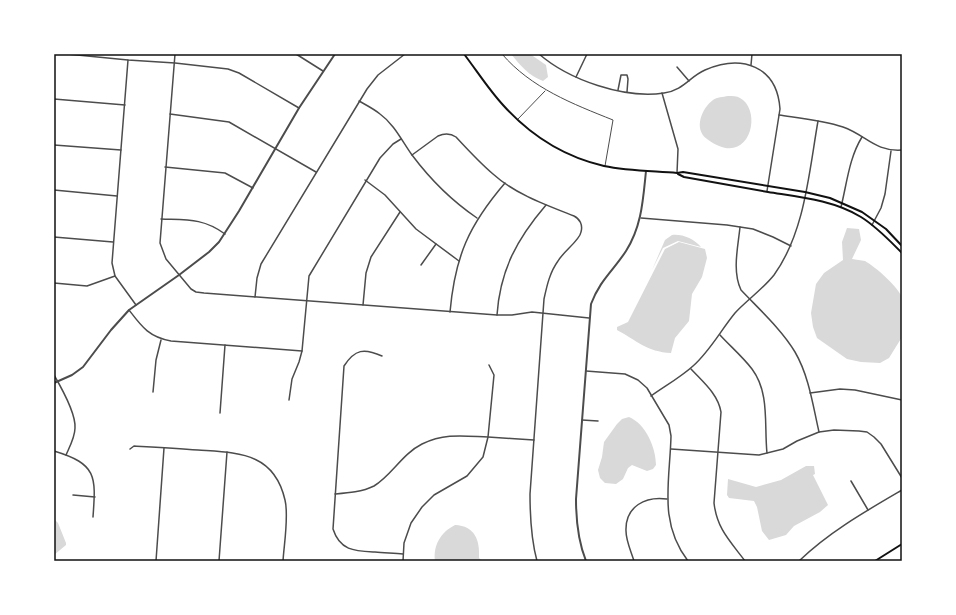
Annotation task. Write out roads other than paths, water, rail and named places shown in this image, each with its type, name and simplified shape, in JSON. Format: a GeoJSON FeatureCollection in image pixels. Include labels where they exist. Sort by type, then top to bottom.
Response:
{"type":"FeatureCollection","features":[{"type":"Feature","properties":{"kind":"main road"},"geometry":{"type":"LineString","coordinates":[[464,54],[503,105],[530,131],[547,143],[583,160],[605,166],[677,174],[684,177],[804,198],[841,207],[860,217],[884,234],[902,253]]}},
{"type":"Feature","properties":{"kind":"main road"},"geometry":{"type":"LineString","coordinates":[[677,174],[683,172],[805,192],[842,202],[874,220],[886,229],[902,246]]}},
{"type":"Feature","properties":{"kind":"main road"},"geometry":{"type":"LineString","coordinates":[[875,561],[902,544]]}},
{"type":"Feature","properties":{"kind":"street"},"geometry":{"type":"LineString","coordinates":[[67,54],[228,69],[239,73],[299,108]]}},
{"type":"Feature","properties":{"kind":"street"},"geometry":{"type":"LineString","coordinates":[[175,54],[160,243],[162,252],[184,283],[196,292],[450,312],[497,315],[512,315],[532,312],[589,318]]}},
{"type":"Feature","properties":{"kind":"street"},"geometry":{"type":"LineString","coordinates":[[296,54],[323,71]]}},
{"type":"Feature","properties":{"kind":"street"},"geometry":{"type":"LineString","coordinates":[[54,383],[83,367],[111,330],[129,310],[143,302],[209,252],[225,234],[299,108],[335,54]]}},
{"type":"Feature","properties":{"kind":"street"},"geometry":{"type":"LineString","coordinates":[[255,297],[257,278],[261,264],[359,101],[378,75],[405,54]]}},
{"type":"Feature","properties":{"kind":"street"},"geometry":{"type":"LineString","coordinates":[[539,54],[560,69],[576,77],[609,88],[627,92],[662,93],[675,90],[703,70],[718,65],[736,62],[757,67],[772,81],[779,98],[779,115],[767,192]]}},
{"type":"Feature","properties":{"kind":"street"},"geometry":{"type":"LineString","coordinates":[[576,77],[587,54]]}},
{"type":"Feature","properties":{"kind":"street"},"geometry":{"type":"LineString","coordinates":[[751,65],[752,54]]}},
{"type":"Feature","properties":{"kind":"street"},"geometry":{"type":"LineString","coordinates":[[128,60],[112,264],[115,276],[136,305]]}},
{"type":"Feature","properties":{"kind":"street"},"geometry":{"type":"LineString","coordinates":[[677,68],[689,81]]}},
{"type":"Feature","properties":{"kind":"street"},"geometry":{"type":"LineString","coordinates":[[618,90],[621,75],[624,74],[628,77],[627,92]]}},
{"type":"Feature","properties":{"kind":"street"},"geometry":{"type":"LineString","coordinates":[[662,93],[678,149],[677,174]]}},
{"type":"Feature","properties":{"kind":"street"},"geometry":{"type":"LineString","coordinates":[[54,99],[125,105]]}},
{"type":"Feature","properties":{"kind":"street"},"geometry":{"type":"LineString","coordinates":[[359,101],[380,114],[388,121],[412,155],[444,191],[466,211],[477,218]]}},
{"type":"Feature","properties":{"kind":"street"},"geometry":{"type":"LineString","coordinates":[[170,114],[229,122],[316,172]]}},
{"type":"Feature","properties":{"kind":"street"},"geometry":{"type":"LineString","coordinates":[[779,115],[841,126],[852,130],[874,144],[891,151],[902,150]]}},
{"type":"Feature","properties":{"kind":"street"},"geometry":{"type":"LineString","coordinates":[[651,396],[690,369],[708,350],[736,313],[773,276],[791,246],[799,220],[818,121]]}},
{"type":"Feature","properties":{"kind":"street"},"geometry":{"type":"LineString","coordinates":[[412,155],[438,136],[442,134],[450,134],[456,137],[493,175],[518,192],[578,218],[582,226],[582,231],[578,239],[566,250],[552,271],[547,285],[543,313],[530,494],[530,520],[533,546],[537,561]]}},
{"type":"Feature","properties":{"kind":"street"},"geometry":{"type":"LineString","coordinates":[[841,207],[855,148],[862,137]]}},
{"type":"Feature","properties":{"kind":"street"},"geometry":{"type":"LineString","coordinates":[[289,400],[292,378],[302,351],[307,284],[313,268],[365,180],[385,151],[401,139]]}},
{"type":"Feature","properties":{"kind":"street"},"geometry":{"type":"LineString","coordinates":[[54,145],[121,150]]}},
{"type":"Feature","properties":{"kind":"street"},"geometry":{"type":"LineString","coordinates":[[872,225],[881,208],[885,194],[891,151]]}},
{"type":"Feature","properties":{"kind":"street"},"geometry":{"type":"LineString","coordinates":[[165,167],[225,173],[253,188]]}},
{"type":"Feature","properties":{"kind":"street"},"geometry":{"type":"LineString","coordinates":[[586,561],[580,540],[576,516],[576,498],[591,304],[603,280],[626,251],[632,240],[641,218],[646,171]]}},
{"type":"Feature","properties":{"kind":"street"},"geometry":{"type":"LineString","coordinates":[[365,180],[385,195],[416,229],[459,261]]}},
{"type":"Feature","properties":{"kind":"street"},"geometry":{"type":"LineString","coordinates":[[450,312],[454,279],[465,242],[477,218],[505,183]]}},
{"type":"Feature","properties":{"kind":"street"},"geometry":{"type":"LineString","coordinates":[[54,190],[117,196]]}},
{"type":"Feature","properties":{"kind":"street"},"geometry":{"type":"LineString","coordinates":[[497,315],[500,289],[511,256],[530,224],[546,205]]}},
{"type":"Feature","properties":{"kind":"street"},"geometry":{"type":"LineString","coordinates":[[363,305],[366,272],[371,257],[400,212]]}},
{"type":"Feature","properties":{"kind":"street"},"geometry":{"type":"LineString","coordinates":[[641,218],[753,229],[791,246]]}},
{"type":"Feature","properties":{"kind":"street"},"geometry":{"type":"LineString","coordinates":[[161,219],[195,220],[204,222],[225,234]]}},
{"type":"Feature","properties":{"kind":"street"},"geometry":{"type":"LineString","coordinates":[[740,227],[736,274],[737,282],[741,290],[780,333],[796,354],[806,377],[819,432]]}},
{"type":"Feature","properties":{"kind":"street"},"geometry":{"type":"LineString","coordinates":[[54,237],[113,242]]}},
{"type":"Feature","properties":{"kind":"street"},"geometry":{"type":"LineString","coordinates":[[421,265],[436,244]]}},
{"type":"Feature","properties":{"kind":"street"},"geometry":{"type":"LineString","coordinates":[[54,283],[87,286],[115,276]]}},
{"type":"Feature","properties":{"kind":"street"},"geometry":{"type":"LineString","coordinates":[[129,310],[148,333],[161,340],[302,351]]}},
{"type":"Feature","properties":{"kind":"street"},"geometry":{"type":"LineString","coordinates":[[719,334],[752,368],[761,385],[764,398],[766,453]]}},
{"type":"Feature","properties":{"kind":"street"},"geometry":{"type":"LineString","coordinates":[[153,392],[156,360],[161,340]]}},
{"type":"Feature","properties":{"kind":"street"},"geometry":{"type":"LineString","coordinates":[[220,413],[225,345]]}},
{"type":"Feature","properties":{"kind":"street"},"geometry":{"type":"LineString","coordinates":[[382,356],[368,351],[361,351],[356,353],[348,360],[344,366],[333,529],[335,536],[342,545],[348,549],[357,552],[403,554]]}},
{"type":"Feature","properties":{"kind":"street"},"geometry":{"type":"LineString","coordinates":[[402,561],[404,543],[411,523],[422,507],[434,495],[467,476],[483,457],[488,437],[494,375],[489,365]]}},
{"type":"Feature","properties":{"kind":"street"},"geometry":{"type":"LineString","coordinates":[[690,369],[713,393],[720,406],[721,412],[714,503],[715,514],[724,532],[745,561]]}},
{"type":"Feature","properties":{"kind":"street"},"geometry":{"type":"LineString","coordinates":[[585,371],[625,374],[644,384],[669,425],[671,436],[667,499],[669,523],[681,553],[688,561]]}},
{"type":"Feature","properties":{"kind":"street"},"geometry":{"type":"LineString","coordinates":[[54,375],[74,417],[76,427],[66,455]]}},
{"type":"Feature","properties":{"kind":"street"},"geometry":{"type":"LineString","coordinates":[[810,392],[840,389],[855,390],[902,400]]}},
{"type":"Feature","properties":{"kind":"street"},"geometry":{"type":"LineString","coordinates":[[582,420],[598,421]]}},
{"type":"Feature","properties":{"kind":"street"},"geometry":{"type":"LineString","coordinates":[[671,449],[759,455],[783,449],[797,441],[819,432],[849,430],[867,432],[881,444],[902,478]]}},
{"type":"Feature","properties":{"kind":"street"},"geometry":{"type":"LineString","coordinates":[[335,494],[352,493],[373,486],[387,476],[406,456],[421,445],[436,439],[455,435],[534,440]]}},
{"type":"Feature","properties":{"kind":"street"},"geometry":{"type":"LineString","coordinates":[[130,449],[134,446],[227,452],[239,453],[256,459],[272,472],[278,481],[285,501],[286,515],[283,561]]}},
{"type":"Feature","properties":{"kind":"street"},"geometry":{"type":"LineString","coordinates":[[156,561],[164,448]]}},
{"type":"Feature","properties":{"kind":"street"},"geometry":{"type":"LineString","coordinates":[[54,451],[79,461],[92,472],[95,497],[93,517]]}},
{"type":"Feature","properties":{"kind":"street"},"geometry":{"type":"LineString","coordinates":[[219,561],[227,452]]}},
{"type":"Feature","properties":{"kind":"street"},"geometry":{"type":"LineString","coordinates":[[851,481],[868,510]]}},
{"type":"Feature","properties":{"kind":"street"},"geometry":{"type":"LineString","coordinates":[[798,561],[828,536],[902,490]]}},
{"type":"Feature","properties":{"kind":"street"},"geometry":{"type":"LineString","coordinates":[[73,495],[95,497]]}},
{"type":"Feature","properties":{"kind":"street"},"geometry":{"type":"LineString","coordinates":[[634,561],[626,530],[629,516],[640,503],[656,497],[667,499]]}},
{"type":"Feature","properties":{"kind":"lane"},"geometry":{"type":"LineString","coordinates":[[502,54],[513,68],[545,90],[580,107],[613,120],[605,166]]}},
{"type":"Feature","properties":{"kind":"lane"},"geometry":{"type":"LineString","coordinates":[[518,120],[545,90]]}}]}
